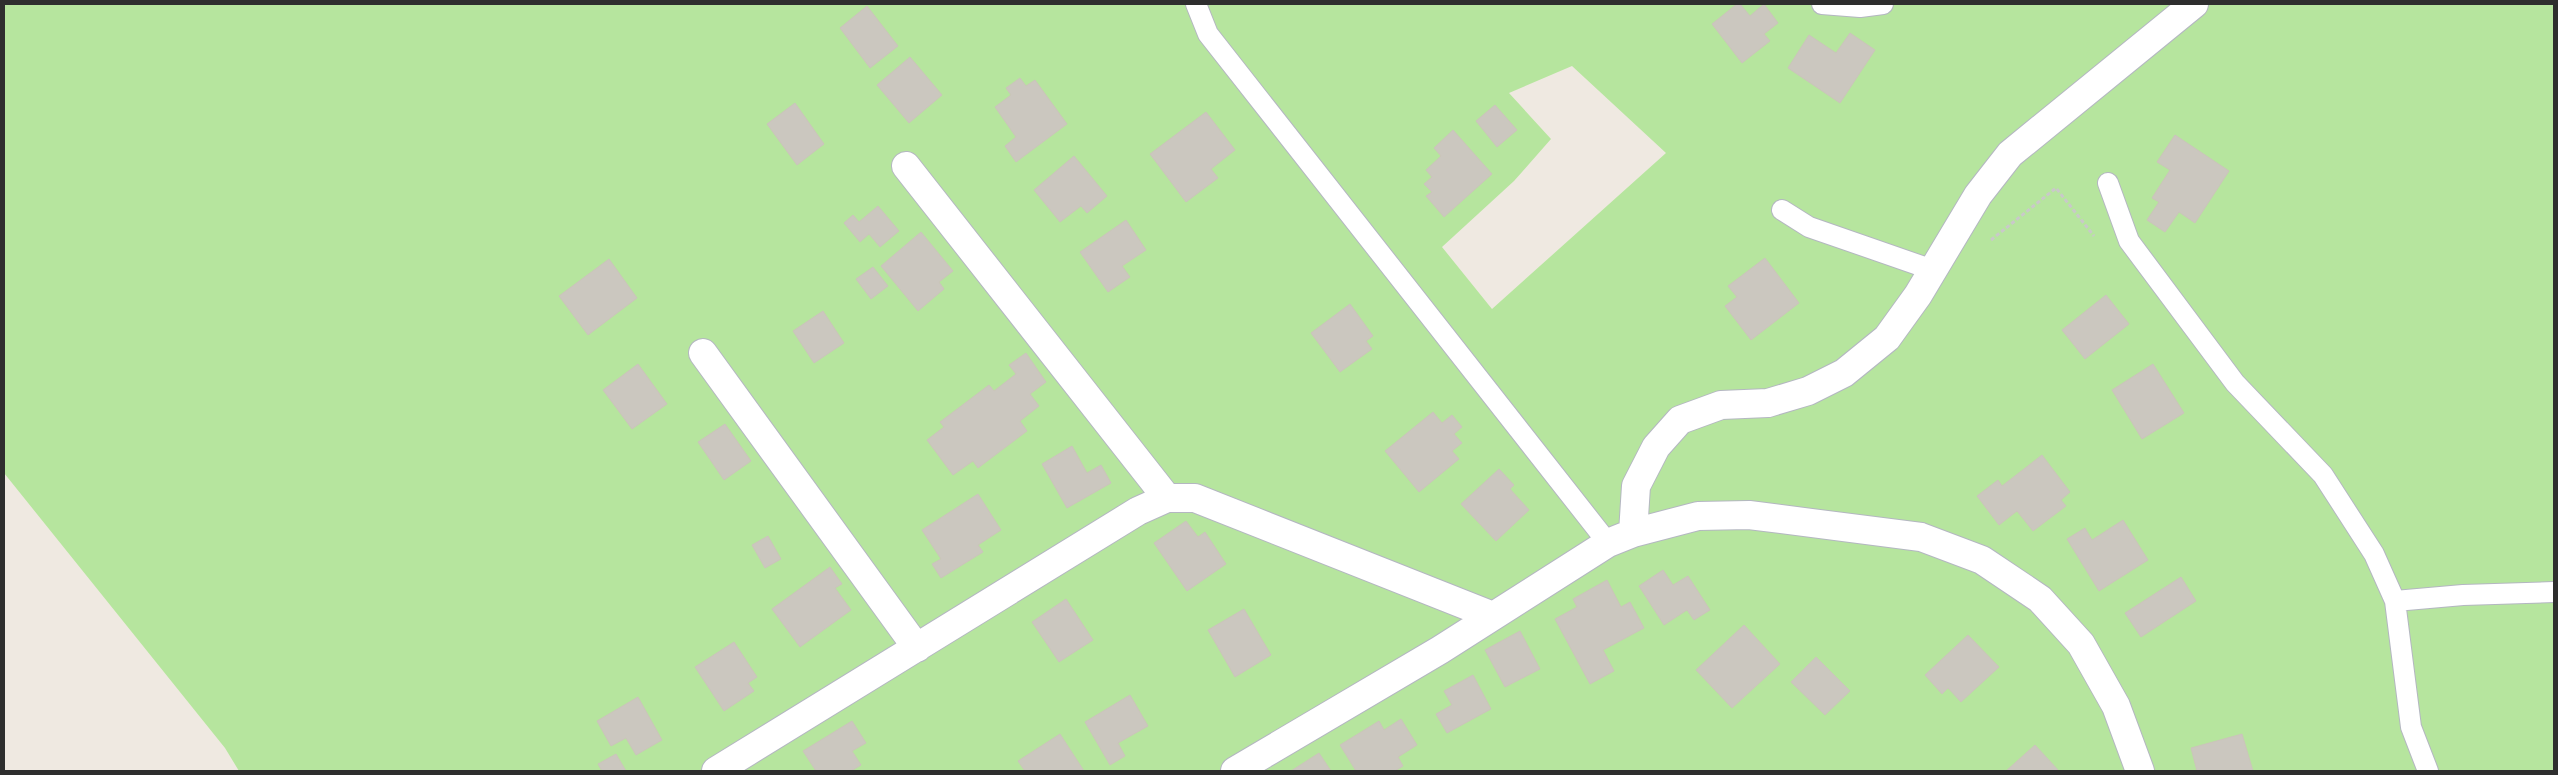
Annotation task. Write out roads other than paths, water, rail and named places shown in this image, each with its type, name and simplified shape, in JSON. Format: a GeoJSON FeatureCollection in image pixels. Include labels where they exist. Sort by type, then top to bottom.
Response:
{"type":"FeatureCollection","features":[{"type":"Feature","properties":{"kind":"street"},"geometry":{"type":"LineString","coordinates":[[1633,532],[1636,486],[1656,447],[1680,420],[1721,405],[1768,403],[1808,391],[1844,373],[1887,338],[1933,270],[1978,195],[2010,154],[2194,4]]}},
{"type":"Feature","properties":{"kind":"street"},"geometry":{"type":"LineString","coordinates":[[906,166],[1167,498]]}},
{"type":"Feature","properties":{"kind":"street"},"geometry":{"type":"LineString","coordinates":[[703,353],[917,648]]}},
{"type":"Feature","properties":{"kind":"street"},"geometry":{"type":"LineString","coordinates":[[716,771],[1138,511],[1167,498],[1195,498],[1493,616]]}},
{"type":"Feature","properties":{"kind":"street"},"geometry":{"type":"LineString","coordinates":[[1235,771],[1493,616],[1608,543],[1633,532],[1698,516],[1749,516],[1921,537],[1982,560],[2040,599],[2080,644],[2116,706],[2140,771]]}},
{"type":"Feature","properties":{"kind":"lane"},"geometry":{"type":"LineString","coordinates":[[1196,4],[1208,34],[1608,543]]}},
{"type":"Feature","properties":{"kind":"lane"},"geometry":{"type":"LineString","coordinates":[[1822,4],[1860,7],[1883,4]]}},
{"type":"Feature","properties":{"kind":"lane"},"geometry":{"type":"LineString","coordinates":[[2108,183],[2129,241],[2235,383],[2323,475],[2374,554],[2395,600],[2412,727],[2428,771]]}},
{"type":"Feature","properties":{"kind":"lane"},"geometry":{"type":"LineString","coordinates":[[1782,210],[1809,227],[1933,270]]}},
{"type":"Feature","properties":{"kind":"lane"},"geometry":{"type":"LineString","coordinates":[[2395,600],[2463,595],[2554,592]]}}]}
